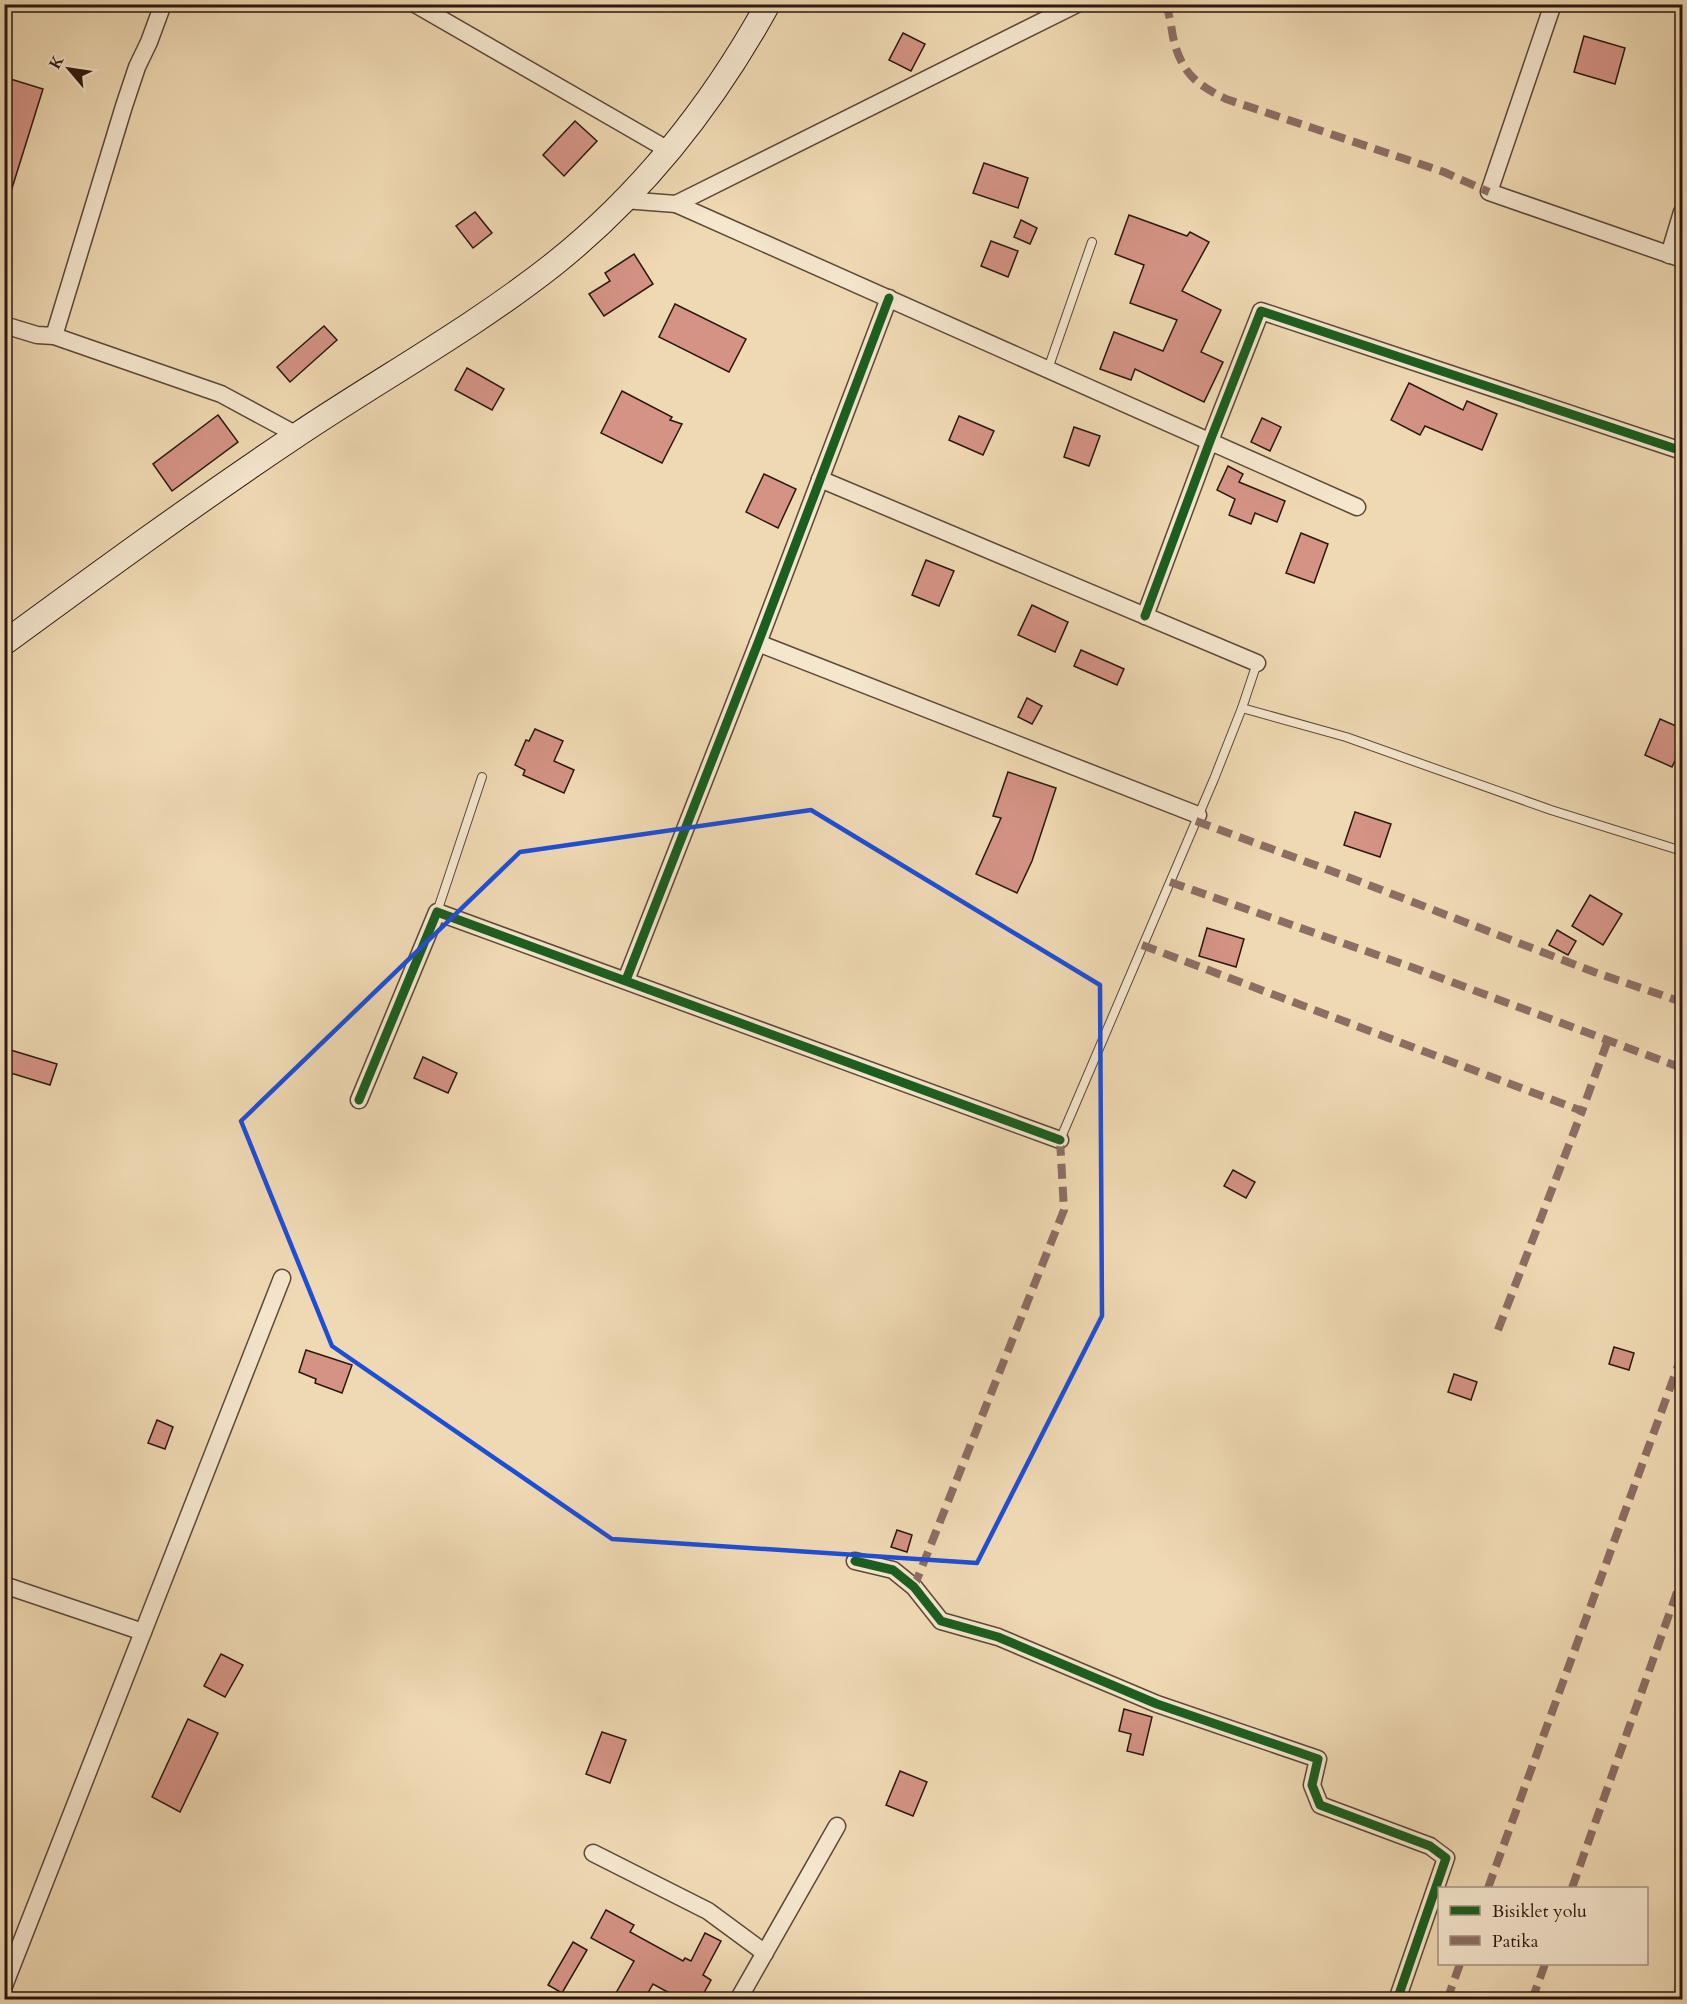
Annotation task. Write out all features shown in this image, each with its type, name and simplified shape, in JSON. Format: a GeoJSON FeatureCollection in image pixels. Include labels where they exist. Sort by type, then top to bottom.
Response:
{"type":"FeatureCollection","features":[{"type":"Feature","properties":{"kind":"main road"},"geometry":{"type":"LineString","coordinates":[[4,643],[297,435],[501,303],[554,264],[624,200],[670,151],[713,95],[742,51],[768,4]]}},
{"type":"Feature","properties":{"kind":"street"},"geometry":{"type":"LineString","coordinates":[[54,336],[124,106],[163,4]]}},
{"type":"Feature","properties":{"kind":"street"},"geometry":{"type":"LineString","coordinates":[[415,4],[670,151]]}},
{"type":"Feature","properties":{"kind":"street"},"geometry":{"type":"LineString","coordinates":[[676,204],[1077,4]]}},
{"type":"Feature","properties":{"kind":"street"},"geometry":{"type":"LineString","coordinates":[[1553,4],[1489,192],[1676,257],[1683,212]]}},
{"type":"Feature","properties":{"kind":"street"},"geometry":{"type":"LineString","coordinates":[[624,200],[676,204],[1357,507]]}},
{"type":"Feature","properties":{"kind":"street"},"geometry":{"type":"LineString","coordinates":[[626,980],[758,643],[889,298]]}},
{"type":"Feature","properties":{"kind":"street"},"geometry":{"type":"LineString","coordinates":[[1145,616],[1261,311],[1683,451]]}},
{"type":"Feature","properties":{"kind":"street"},"geometry":{"type":"LineString","coordinates":[[4,325],[37,335],[54,336],[220,394],[297,435]]}},
{"type":"Feature","properties":{"kind":"street"},"geometry":{"type":"LineString","coordinates":[[820,479],[1257,663]]}},
{"type":"Feature","properties":{"kind":"street"},"geometry":{"type":"LineString","coordinates":[[758,643],[1198,815]]}},
{"type":"Feature","properties":{"kind":"street"},"geometry":{"type":"LineString","coordinates":[[359,1100],[437,912],[1060,1140]]}},
{"type":"Feature","properties":{"kind":"street"},"geometry":{"type":"LineString","coordinates":[[4,1986],[282,1278]]}},
{"type":"Feature","properties":{"kind":"street"},"geometry":{"type":"LineString","coordinates":[[855,1561],[893,1570],[914,1587],[941,1621],[998,1638],[1156,1704],[1318,1759],[1312,1785],[1320,1805],[1430,1846],[1446,1858],[1397,2000]]}},
{"type":"Feature","properties":{"kind":"street"},"geometry":{"type":"LineString","coordinates":[[4,1585],[143,1632]]}},
{"type":"Feature","properties":{"kind":"street"},"geometry":{"type":"LineString","coordinates":[[738,2000],[837,1826]]}},
{"type":"Feature","properties":{"kind":"street"},"geometry":{"type":"LineString","coordinates":[[593,1853],[708,1911],[765,1953]]}},
{"type":"Feature","properties":{"kind":"lane"},"geometry":{"type":"LineString","coordinates":[[1048,369],[1092,242]]}},
{"type":"Feature","properties":{"kind":"lane"},"geometry":{"type":"LineString","coordinates":[[1060,1140],[1198,815],[1242,708],[1257,663]]}},
{"type":"Feature","properties":{"kind":"lane"},"geometry":{"type":"LineString","coordinates":[[1242,708],[1346,737],[1551,810],[1683,851]]}},
{"type":"Feature","properties":{"kind":"lane"},"geometry":{"type":"LineString","coordinates":[[437,912],[482,777]]}},
{"type":"Feature","properties":{"kind":"highlighted area"},"geometry":{"type":"Polygon","coordinates":[[[811,810],[1100,985],[1102,1316],[977,1563],[612,1539],[332,1346],[241,1121],[520,852],[811,810]]]}},
{"type":"Feature","properties":{"kind":"building"},"geometry":{"type":"Polygon","coordinates":[[[903,33],[925,44],[911,71],[889,60],[903,33]]]}},
{"type":"Feature","properties":{"kind":"building"},"geometry":{"type":"Polygon","coordinates":[[[1584,36],[1625,48],[1615,84],[1574,72],[1584,36]]]}},
{"type":"Feature","properties":{"kind":"building"},"geometry":{"type":"Polygon","coordinates":[[[4,77],[43,89],[8,201],[4,201],[4,77]]]}},
{"type":"Feature","properties":{"kind":"building"},"geometry":{"type":"Polygon","coordinates":[[[575,121],[597,141],[564,176],[543,155],[575,121]]]}},
{"type":"Feature","properties":{"kind":"building"},"geometry":{"type":"Polygon","coordinates":[[[984,163],[1028,178],[1018,208],[973,193],[984,163]]]}},
{"type":"Feature","properties":{"kind":"building"},"geometry":{"type":"Polygon","coordinates":[[[475,212],[492,233],[473,248],[456,226],[475,212]]]}},
{"type":"Feature","properties":{"kind":"building"},"geometry":{"type":"Polygon","coordinates":[[[1129,215],[1187,236],[1190,232],[1209,242],[1182,291],[1221,310],[1201,352],[1223,362],[1204,402],[1135,369],[1131,380],[1100,369],[1114,332],[1163,351],[1177,320],[1130,303],[1144,265],[1115,254],[1129,215]]]}},
{"type":"Feature","properties":{"kind":"building"},"geometry":{"type":"Polygon","coordinates":[[[1021,220],[1037,228],[1030,244],[1014,237],[1021,220]]]}},
{"type":"Feature","properties":{"kind":"building"},"geometry":{"type":"Polygon","coordinates":[[[991,241],[1018,251],[1008,277],[981,266],[991,241]]]}},
{"type":"Feature","properties":{"kind":"building"},"geometry":{"type":"Polygon","coordinates":[[[634,254],[653,284],[604,316],[589,294],[610,281],[605,273],[634,254]]]}},
{"type":"Feature","properties":{"kind":"building"},"geometry":{"type":"Polygon","coordinates":[[[675,304],[746,339],[729,372],[659,337],[675,304]]]}},
{"type":"Feature","properties":{"kind":"building"},"geometry":{"type":"Polygon","coordinates":[[[324,326],[337,340],[290,382],[277,367],[324,326]]]}},
{"type":"Feature","properties":{"kind":"building"},"geometry":{"type":"Polygon","coordinates":[[[467,368],[504,389],[492,410],[455,390],[467,368]]]}},
{"type":"Feature","properties":{"kind":"building"},"geometry":{"type":"Polygon","coordinates":[[[1409,383],[1463,410],[1467,401],[1497,414],[1482,450],[1425,426],[1420,435],[1391,420],[1409,383]]]}},
{"type":"Feature","properties":{"kind":"building"},"geometry":{"type":"Polygon","coordinates":[[[622,391],[672,417],[670,420],[682,424],[662,463],[601,433],[622,391]]]}},
{"type":"Feature","properties":{"kind":"building"},"geometry":{"type":"Polygon","coordinates":[[[218,415],[238,442],[172,491],[153,464],[218,415]]]}},
{"type":"Feature","properties":{"kind":"building"},"geometry":{"type":"Polygon","coordinates":[[[959,416],[994,431],[983,455],[949,440],[959,416]]]}},
{"type":"Feature","properties":{"kind":"building"},"geometry":{"type":"Polygon","coordinates":[[[1262,418],[1281,427],[1270,451],[1251,442],[1262,418]]]}},
{"type":"Feature","properties":{"kind":"building"},"geometry":{"type":"Polygon","coordinates":[[[1074,427],[1100,436],[1089,466],[1064,457],[1074,427]]]}},
{"type":"Feature","properties":{"kind":"building"},"geometry":{"type":"Polygon","coordinates":[[[1228,466],[1243,474],[1239,482],[1285,501],[1277,522],[1255,513],[1251,524],[1229,515],[1235,499],[1217,490],[1228,466]]]}},
{"type":"Feature","properties":{"kind":"building"},"geometry":{"type":"Polygon","coordinates":[[[764,474],[796,489],[778,528],[746,512],[764,474]]]}},
{"type":"Feature","properties":{"kind":"building"},"geometry":{"type":"Polygon","coordinates":[[[1301,533],[1328,544],[1314,583],[1286,573],[1301,533]]]}},
{"type":"Feature","properties":{"kind":"building"},"geometry":{"type":"Polygon","coordinates":[[[926,560],[954,571],[939,606],[912,595],[926,560]]]}},
{"type":"Feature","properties":{"kind":"building"},"geometry":{"type":"Polygon","coordinates":[[[1032,605],[1068,622],[1055,652],[1018,635],[1032,605]]]}},
{"type":"Feature","properties":{"kind":"building"},"geometry":{"type":"Polygon","coordinates":[[[1081,650],[1124,669],[1117,685],[1074,666],[1081,650]]]}},
{"type":"Feature","properties":{"kind":"building"},"geometry":{"type":"Polygon","coordinates":[[[1027,698],[1042,706],[1032,724],[1018,717],[1027,698]]]}},
{"type":"Feature","properties":{"kind":"building"},"geometry":{"type":"Polygon","coordinates":[[[1660,719],[1683,729],[1683,744],[1672,767],[1645,755],[1660,719]]]}},
{"type":"Feature","properties":{"kind":"building"},"geometry":{"type":"Polygon","coordinates":[[[535,729],[563,741],[554,761],[574,770],[564,793],[523,775],[525,770],[515,765],[526,740],[529,741],[535,729]]]}},
{"type":"Feature","properties":{"kind":"building"},"geometry":{"type":"Polygon","coordinates":[[[1008,772],[1056,788],[1032,861],[1017,893],[976,874],[1001,818],[993,816],[1008,772]]]}},
{"type":"Feature","properties":{"kind":"building"},"geometry":{"type":"Polygon","coordinates":[[[1355,812],[1391,824],[1380,857],[1344,845],[1355,812]]]}},
{"type":"Feature","properties":{"kind":"building"},"geometry":{"type":"Polygon","coordinates":[[[1590,895],[1622,914],[1603,945],[1572,926],[1590,895]]]}},
{"type":"Feature","properties":{"kind":"building"},"geometry":{"type":"Polygon","coordinates":[[[1207,928],[1244,939],[1236,967],[1199,956],[1207,928]]]}},
{"type":"Feature","properties":{"kind":"building"},"geometry":{"type":"Polygon","coordinates":[[[1557,930],[1576,941],[1568,955],[1549,945],[1557,930]]]}},
{"type":"Feature","properties":{"kind":"building"},"geometry":{"type":"Polygon","coordinates":[[[4,1048],[57,1064],[50,1085],[4,1071],[4,1048]]]}},
{"type":"Feature","properties":{"kind":"building"},"geometry":{"type":"Polygon","coordinates":[[[423,1057],[457,1073],[448,1093],[414,1078],[423,1057]]]}},
{"type":"Feature","properties":{"kind":"building"},"geometry":{"type":"Polygon","coordinates":[[[1233,1170],[1255,1182],[1246,1198],[1224,1186],[1233,1170]]]}},
{"type":"Feature","properties":{"kind":"building"},"geometry":{"type":"Polygon","coordinates":[[[1614,1347],[1634,1353],[1629,1370],[1609,1364],[1614,1347]]]}},
{"type":"Feature","properties":{"kind":"building"},"geometry":{"type":"Polygon","coordinates":[[[306,1350],[352,1365],[342,1393],[315,1383],[316,1379],[299,1372],[306,1350]]]}},
{"type":"Feature","properties":{"kind":"building"},"geometry":{"type":"Polygon","coordinates":[[[1454,1374],[1477,1382],[1471,1400],[1448,1392],[1454,1374]]]}},
{"type":"Feature","properties":{"kind":"building"},"geometry":{"type":"Polygon","coordinates":[[[157,1420],[173,1427],[165,1449],[148,1443],[157,1420]]]}},
{"type":"Feature","properties":{"kind":"building"},"geometry":{"type":"Polygon","coordinates":[[[897,1530],[912,1535],[907,1552],[891,1547],[897,1530]]]}},
{"type":"Feature","properties":{"kind":"building"},"geometry":{"type":"Polygon","coordinates":[[[221,1654],[243,1665],[225,1697],[204,1686],[221,1654]]]}},
{"type":"Feature","properties":{"kind":"building"},"geometry":{"type":"Polygon","coordinates":[[[1124,1709],[1152,1717],[1143,1755],[1127,1751],[1131,1734],[1119,1731],[1124,1709]]]}},
{"type":"Feature","properties":{"kind":"building"},"geometry":{"type":"Polygon","coordinates":[[[188,1719],[218,1733],[180,1812],[152,1797],[188,1719]]]}},
{"type":"Feature","properties":{"kind":"building"},"geometry":{"type":"Polygon","coordinates":[[[602,1732],[626,1740],[610,1783],[586,1774],[602,1732]]]}},
{"type":"Feature","properties":{"kind":"building"},"geometry":{"type":"Polygon","coordinates":[[[900,1771],[927,1782],[913,1816],[886,1805],[900,1771]]]}},
{"type":"Feature","properties":{"kind":"building"},"geometry":{"type":"Polygon","coordinates":[[[606,1910],[634,1925],[630,1932],[683,1961],[685,1958],[691,1961],[705,1933],[721,1941],[703,1975],[711,1980],[700,2000],[682,2000],[653,1984],[644,2000],[612,2000],[634,1961],[591,1938],[606,1910]]]}},
{"type":"Feature","properties":{"kind":"building"},"geometry":{"type":"Polygon","coordinates":[[[573,1942],[587,1950],[562,1993],[548,1985],[573,1942]]]}},
{"type":"Feature","properties":{"kind":"marked path"},"geometry":{"type":"LineString","coordinates":[[1165,4],[1180,59],[1191,76],[1206,88],[1226,99],[1444,172],[1489,192]]}},
{"type":"Feature","properties":{"kind":"marked path"},"geometry":{"type":"LineString","coordinates":[[1196,821],[1594,972],[1682,1002]]}},
{"type":"Feature","properties":{"kind":"marked path"},"geometry":{"type":"LineString","coordinates":[[1170,882],[1414,968],[1682,1068]]}},
{"type":"Feature","properties":{"kind":"marked path"},"geometry":{"type":"LineString","coordinates":[[1142,945],[1582,1111],[1608,1040]]}},
{"type":"Feature","properties":{"kind":"marked path"},"geometry":{"type":"LineString","coordinates":[[1498,1330],[1582,1111]]}},
{"type":"Feature","properties":{"kind":"marked path"},"geometry":{"type":"LineString","coordinates":[[914,1587],[1064,1210],[1060,1140]]}},
{"type":"Feature","properties":{"kind":"marked path"},"geometry":{"type":"LineString","coordinates":[[1488,1887],[1682,1355]]}},
{"type":"Feature","properties":{"kind":"marked path"},"geometry":{"type":"LineString","coordinates":[[1572,1887],[1682,1578]]}},
{"type":"Feature","properties":{"kind":"marked path"},"geometry":{"type":"LineString","coordinates":[[1447,2000],[1460,1965]]}},
{"type":"Feature","properties":{"kind":"marked path"},"geometry":{"type":"LineString","coordinates":[[1532,2000],[1545,1965]]}},
{"type":"Feature","properties":{"kind":"cycle path"},"geometry":{"type":"LineString","coordinates":[[626,980],[758,643],[889,298]]}},
{"type":"Feature","properties":{"kind":"cycle path"},"geometry":{"type":"LineString","coordinates":[[1145,616],[1261,311],[1682,451]]}},
{"type":"Feature","properties":{"kind":"cycle path"},"geometry":{"type":"LineString","coordinates":[[359,1100],[437,912],[1060,1140]]}},
{"type":"Feature","properties":{"kind":"cycle path"},"geometry":{"type":"LineString","coordinates":[[855,1561],[893,1570],[914,1587],[941,1621],[998,1637],[1157,1704],[1318,1759],[1312,1785],[1320,1805],[1430,1846],[1446,1858],[1397,2000]]}}]}
